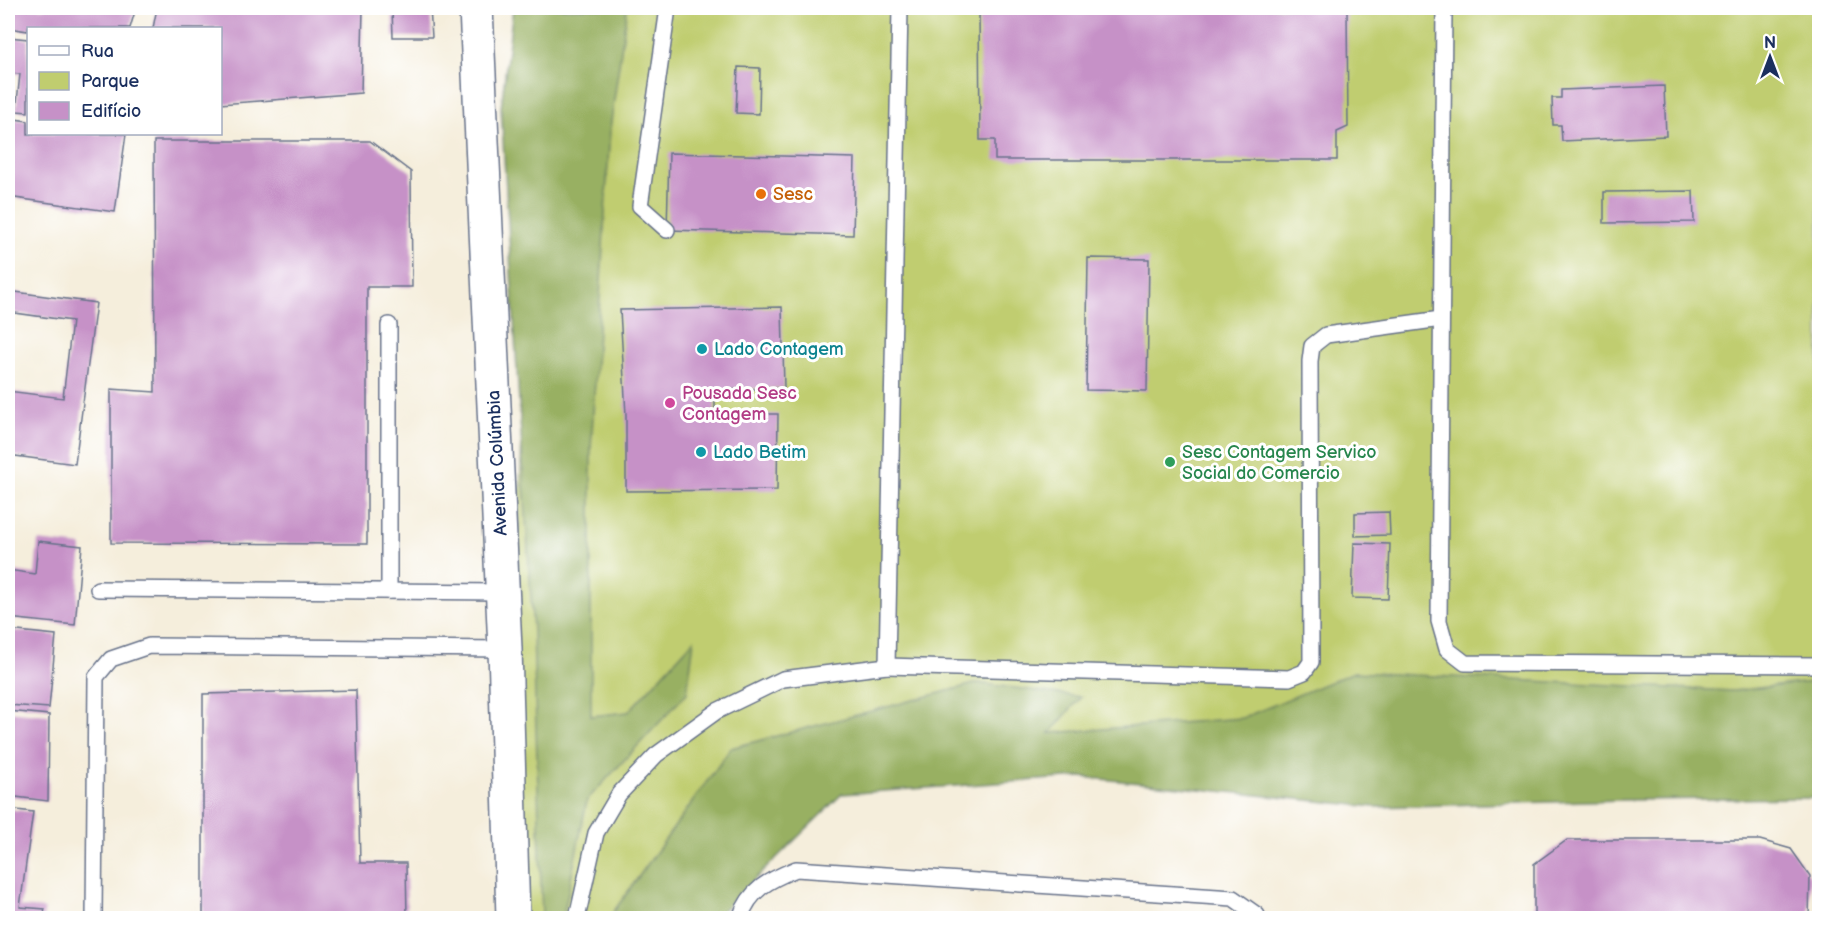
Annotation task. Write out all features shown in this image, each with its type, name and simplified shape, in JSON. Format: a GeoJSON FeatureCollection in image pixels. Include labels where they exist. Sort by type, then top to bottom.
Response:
{"type":"FeatureCollection","features":[{"type":"Feature","properties":{"kind":"street","name":"Avenida Colúmbia"},"geometry":{"type":"LineString","coordinates":[[476,8],[505,649],[513,918]]}},
{"type":"Feature","properties":{"kind":"lane"},"geometry":{"type":"LineString","coordinates":[[668,8],[640,206],[668,230]]}},
{"type":"Feature","properties":{"kind":"lane"},"geometry":{"type":"LineString","coordinates":[[887,666],[900,8]]}},
{"type":"Feature","properties":{"kind":"lane"},"geometry":{"type":"LineString","coordinates":[[1444,8],[1439,621],[1447,649],[1465,663],[1820,665]]}},
{"type":"Feature","properties":{"kind":"lane"},"geometry":{"type":"LineString","coordinates":[[577,918],[596,833],[619,794],[656,754],[717,711],[783,679],[887,666],[1290,678],[1304,672],[1311,662],[1310,362],[1312,346],[1326,335],[1441,319]]}},
{"type":"Feature","properties":{"kind":"lane"},"geometry":{"type":"LineString","coordinates":[[389,325],[389,591]]}},
{"type":"Feature","properties":{"kind":"lane"},"geometry":{"type":"LineString","coordinates":[[98,589],[502,592]]}},
{"type":"Feature","properties":{"kind":"lane"},"geometry":{"type":"LineString","coordinates":[[94,918],[96,677],[111,659],[149,646],[505,649]]}},
{"type":"Feature","properties":{"kind":"lane"},"geometry":{"type":"LineString","coordinates":[[740,918],[745,903],[768,881],[796,869],[1233,898],[1258,918]]}},
{"type":"Feature","properties":{"kind":"green space"},"geometry":{"type":"Polygon","coordinates":[[[513,8],[627,8],[610,129],[591,449],[591,716],[628,712],[694,640],[687,693],[587,800],[563,918],[542,918],[533,632],[501,108],[513,8]]]}},
{"type":"Feature","properties":{"kind":"green space","name":"Sesc Contagem Servico Social do Comercio"},"geometry":{"type":"Polygon","coordinates":[[[538,8],[1819,8],[1819,739],[891,755],[673,918],[503,918],[538,8]]]}},
{"type":"Feature","properties":{"kind":"green space"},"geometry":{"type":"Polygon","coordinates":[[[1354,672],[1733,691],[1819,681],[1819,798],[1624,800],[1375,807],[1081,777],[842,794],[715,918],[609,918],[731,748],[978,683],[1081,697],[1050,733],[1242,718],[1354,672]]]}},
{"type":"Feature","properties":{"kind":"building"},"geometry":{"type":"Polygon","coordinates":[[[10,8],[136,8],[130,27],[27,27],[27,31],[9,28],[10,8]]]}},
{"type":"Feature","properties":{"kind":"building"},"geometry":{"type":"Polygon","coordinates":[[[157,8],[363,8],[361,93],[222,104],[222,27],[153,27],[157,8]]]}},
{"type":"Feature","properties":{"kind":"building"},"geometry":{"type":"Polygon","coordinates":[[[392,8],[430,8],[432,37],[393,37],[392,8]]]}},
{"type":"Feature","properties":{"kind":"building"},"geometry":{"type":"Polygon","coordinates":[[[979,8],[1347,8],[1348,127],[1337,132],[1337,160],[995,160],[995,140],[980,140],[979,8]]]}},
{"type":"Feature","properties":{"kind":"building"},"geometry":{"type":"Polygon","coordinates":[[[8,37],[27,39],[27,112],[16,111],[20,74],[8,73],[8,37]]]}},
{"type":"Feature","properties":{"kind":"building"},"geometry":{"type":"Polygon","coordinates":[[[738,67],[760,68],[759,114],[736,113],[738,67]]]}},
{"type":"Feature","properties":{"kind":"building"},"geometry":{"type":"Polygon","coordinates":[[[1664,86],[1666,136],[1562,141],[1561,125],[1553,125],[1552,98],[1561,98],[1561,90],[1664,86]]]}},
{"type":"Feature","properties":{"kind":"building"},"geometry":{"type":"Polygon","coordinates":[[[8,118],[27,121],[27,135],[126,135],[115,212],[8,197],[8,118]]]}},
{"type":"Feature","properties":{"kind":"building"},"geometry":{"type":"Polygon","coordinates":[[[154,141],[370,141],[411,172],[412,287],[367,287],[367,544],[111,543],[111,389],[155,392],[154,141]]]}},
{"type":"Feature","properties":{"kind":"building","name":"Sesc"},"geometry":{"type":"Polygon","coordinates":[[[669,153],[855,158],[853,235],[667,230],[669,153]]]}},
{"type":"Feature","properties":{"kind":"building"},"geometry":{"type":"Polygon","coordinates":[[[1693,191],[1694,222],[1604,223],[1604,192],[1693,191]]]}},
{"type":"Feature","properties":{"kind":"building"},"geometry":{"type":"Polygon","coordinates":[[[1088,258],[1149,259],[1147,391],[1086,390],[1088,258]]]}},
{"type":"Feature","properties":{"kind":"building"},"geometry":{"type":"Polygon","coordinates":[[[8,291],[96,303],[75,464],[8,455],[8,391],[63,398],[72,321],[8,312],[8,291]]]}},
{"type":"Feature","properties":{"kind":"building"},"geometry":{"type":"Polygon","coordinates":[[[782,307],[784,388],[715,390],[715,414],[778,414],[777,490],[626,491],[626,415],[620,310],[782,307]]]}},
{"type":"Feature","properties":{"kind":"building"},"geometry":{"type":"Polygon","coordinates":[[[1389,512],[1390,535],[1355,536],[1355,513],[1389,512]]]}},
{"type":"Feature","properties":{"kind":"building"},"geometry":{"type":"Polygon","coordinates":[[[38,541],[82,546],[75,625],[8,618],[8,570],[35,574],[38,541]]]}},
{"type":"Feature","properties":{"kind":"building"},"geometry":{"type":"Polygon","coordinates":[[[1354,543],[1390,544],[1388,599],[1352,598],[1354,543]]]}},
{"type":"Feature","properties":{"kind":"building"},"geometry":{"type":"Polygon","coordinates":[[[8,630],[56,635],[49,708],[8,705],[8,630]]]}},
{"type":"Feature","properties":{"kind":"building"},"geometry":{"type":"Polygon","coordinates":[[[356,690],[360,863],[406,863],[407,918],[203,918],[203,694],[356,690]]]}},
{"type":"Feature","properties":{"kind":"building"},"geometry":{"type":"Polygon","coordinates":[[[8,711],[49,715],[48,801],[8,796],[8,711]]]}},
{"type":"Feature","properties":{"kind":"building"},"geometry":{"type":"Polygon","coordinates":[[[8,809],[33,812],[20,907],[45,909],[43,918],[8,918],[8,809]]]}},
{"type":"Feature","properties":{"kind":"building"},"geometry":{"type":"Polygon","coordinates":[[[1567,840],[1760,840],[1791,849],[1810,876],[1809,918],[1534,918],[1534,864],[1567,840]]]}},
{"type":"Feature","properties":{"kind":"place","name":"Sesc"},"geometry":{"type":"Point","coordinates":[761,194]}},
{"type":"Feature","properties":{"kind":"place","name":"Lado Contagem"},"geometry":{"type":"Point","coordinates":[702,349]}},
{"type":"Feature","properties":{"kind":"place","name":"Pousada Sesc Contagem"},"geometry":{"type":"Point","coordinates":[670,403]}},
{"type":"Feature","properties":{"kind":"place","name":"Lado Betim"},"geometry":{"type":"Point","coordinates":[701,452]}},
{"type":"Feature","properties":{"kind":"place","name":"Sesc Contagem Servico Social do Comercio"},"geometry":{"type":"Point","coordinates":[1170,462]}}]}
